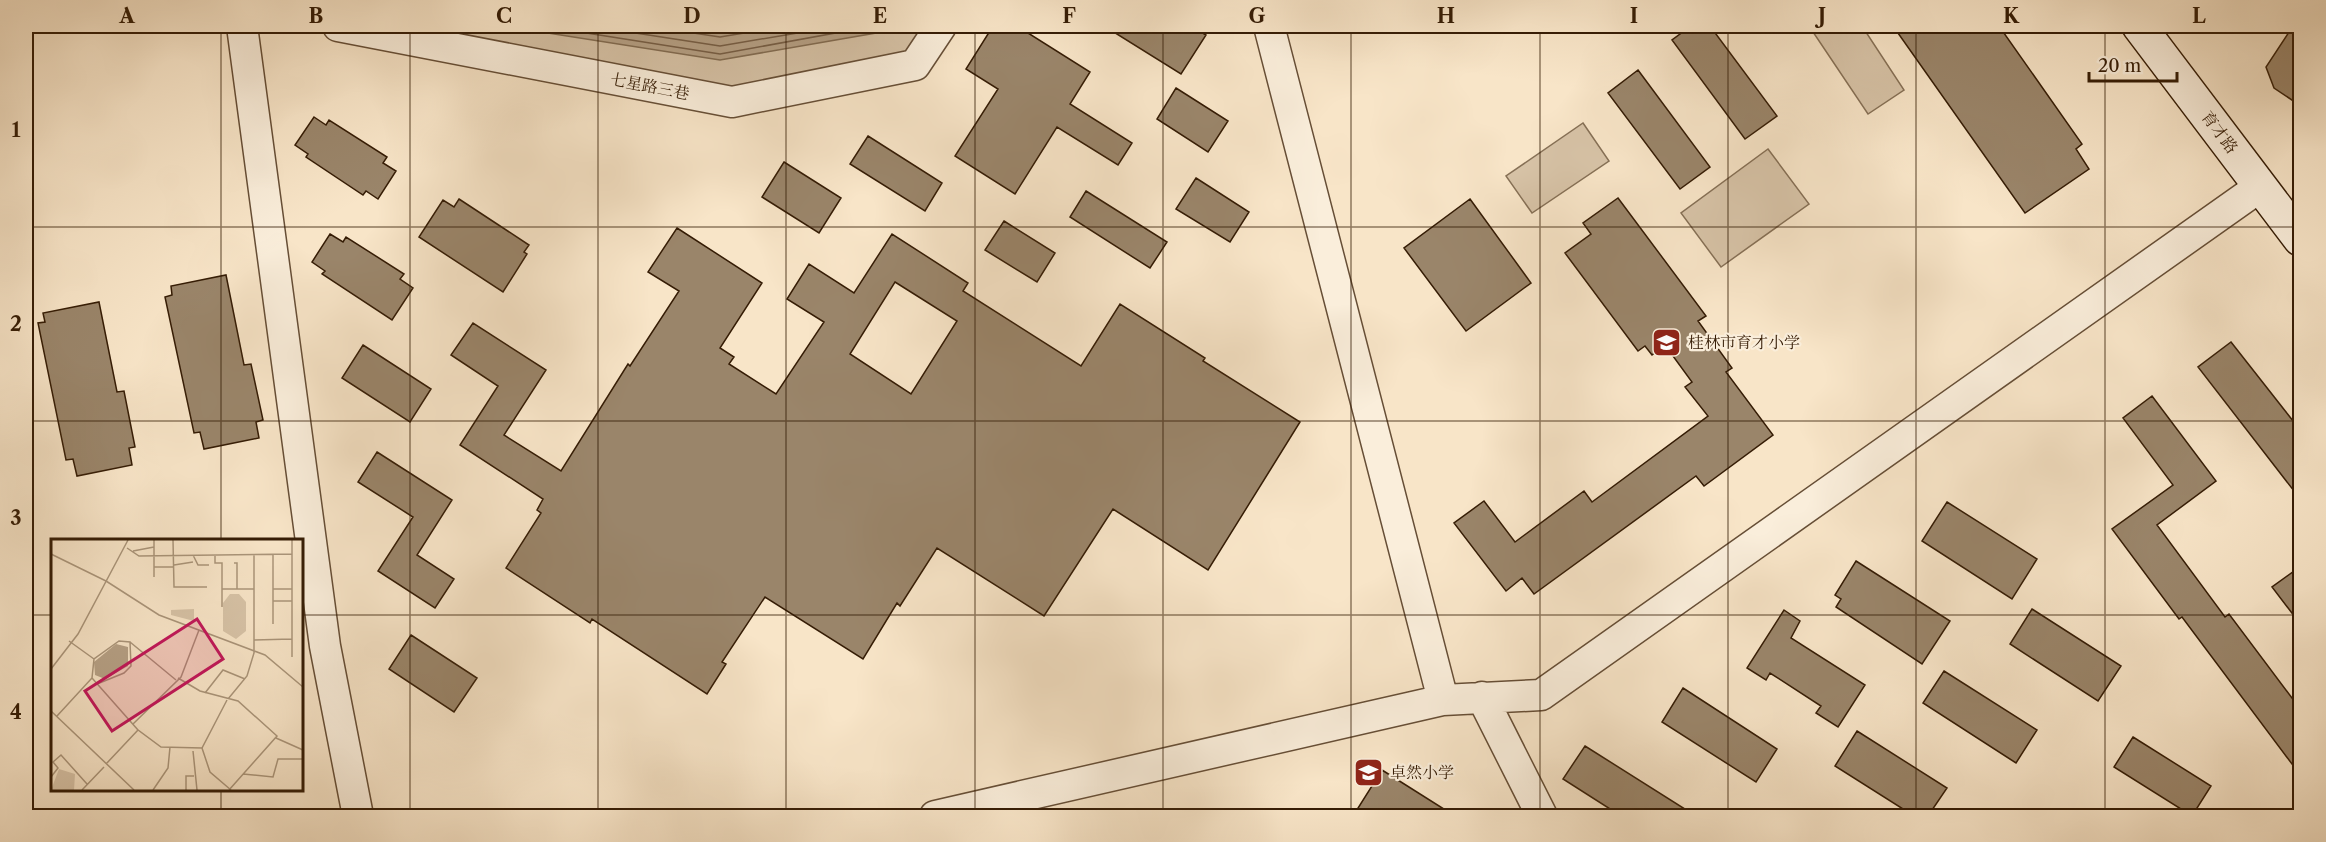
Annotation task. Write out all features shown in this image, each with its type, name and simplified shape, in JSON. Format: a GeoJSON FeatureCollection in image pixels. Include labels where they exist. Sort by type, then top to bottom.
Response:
{"type":"FeatureCollection","features":[{"type":"Feature","properties":{"kind":"main road","name":"育才路"},"geometry":{"type":"LineString","coordinates":[[2139,26],[2301,239]]}},
{"type":"Feature","properties":{"kind":"street"},"geometry":{"type":"LineString","coordinates":[[242,26],[325,646],[358,816]]}},
{"type":"Feature","properties":{"kind":"street","name":"七星路三巷"},"geometry":{"type":"LineString","coordinates":[[338,26],[732,102],[915,64],[941,26]]}},
{"type":"Feature","properties":{"kind":"street"},"geometry":{"type":"LineString","coordinates":[[1269,26],[1443,700]]}},
{"type":"Feature","properties":{"kind":"street"},"geometry":{"type":"LineString","coordinates":[[935,816],[1443,700],[1541,695],[2261,186]]}},
{"type":"Feature","properties":{"kind":"street"},"geometry":{"type":"LineString","coordinates":[[1482,697],[1542,816]]}},
{"type":"Feature","properties":{"kind":"shaded area"},"geometry":{"type":"Polygon","coordinates":[[[338,26],[941,26],[915,65],[732,102],[338,26]]]}},
{"type":"Feature","properties":{"kind":"shaded area"},"geometry":{"type":"Polygon","coordinates":[[[1809,26],[1862,26],[1904,90],[1868,114],[1809,26]]]}},
{"type":"Feature","properties":{"kind":"shaded area"},"geometry":{"type":"Polygon","coordinates":[[[1583,123],[1609,161],[1532,213],[1506,176],[1583,123]]]}},
{"type":"Feature","properties":{"kind":"shaded area"},"geometry":{"type":"Polygon","coordinates":[[[1768,149],[1809,204],[1721,267],[1681,213],[1768,149]]]}},
{"type":"Feature","properties":{"kind":"water"},"geometry":{"type":"Polygon","coordinates":[[[503,26],[882,26],[876,33],[720,60],[503,26]]]}},
{"type":"Feature","properties":{"kind":"building"},"geometry":{"type":"Polygon","coordinates":[[[993,26],[1017,26],[1090,72],[1070,104],[1132,143],[1118,165],[1057,127],[1015,194],[955,156],[998,89],[966,69],[993,26]]]}},
{"type":"Feature","properties":{"kind":"building"},"geometry":{"type":"Polygon","coordinates":[[[1104,26],[1191,26],[1206,35],[1181,74],[1104,26]]]}},
{"type":"Feature","properties":{"kind":"building"},"geometry":{"type":"Polygon","coordinates":[[[1691,26],[1710,26],[1777,116],[1745,139],[1672,40],[1691,26]]]}},
{"type":"Feature","properties":{"kind":"building"},"geometry":{"type":"Polygon","coordinates":[[[1893,26],[1999,26],[2082,144],[2076,149],[2089,169],[2025,213],[1893,26]]]}},
{"type":"Feature","properties":{"kind":"building"},"geometry":{"type":"Polygon","coordinates":[[[2293,26],[2301,26],[2301,106],[2274,88],[2266,67],[2293,26]]]}},
{"type":"Feature","properties":{"kind":"building"},"geometry":{"type":"Polygon","coordinates":[[[1638,70],[1710,167],[1680,189],[1608,93],[1638,70]]]}},
{"type":"Feature","properties":{"kind":"building"},"geometry":{"type":"Polygon","coordinates":[[[1176,88],[1228,121],[1208,152],[1157,119],[1176,88]]]}},
{"type":"Feature","properties":{"kind":"building"},"geometry":{"type":"Polygon","coordinates":[[[314,117],[326,125],[329,120],[387,157],[383,163],[396,171],[378,199],[366,191],[363,195],[306,157],[308,154],[295,145],[314,117]]]}},
{"type":"Feature","properties":{"kind":"building"},"geometry":{"type":"Polygon","coordinates":[[[868,136],[942,183],[925,211],[850,164],[868,136]]]}},
{"type":"Feature","properties":{"kind":"building"},"geometry":{"type":"Polygon","coordinates":[[[784,162],[841,198],[819,233],[762,197],[784,162]]]}},
{"type":"Feature","properties":{"kind":"building"},"geometry":{"type":"Polygon","coordinates":[[[1196,178],[1249,212],[1230,242],[1176,209],[1196,178]]]}},
{"type":"Feature","properties":{"kind":"building"},"geometry":{"type":"Polygon","coordinates":[[[1086,191],[1167,242],[1150,268],[1070,217],[1086,191]]]}},
{"type":"Feature","properties":{"kind":"building"},"geometry":{"type":"Polygon","coordinates":[[[1618,198],[1706,316],[1698,321],[1732,368],[1726,372],[1773,435],[1704,486],[1696,476],[1534,594],[1522,578],[1506,591],[1454,523],[1484,501],[1515,542],[1584,491],[1592,502],[1708,416],[1685,387],[1692,382],[1665,345],[1652,355],[1645,346],[1638,351],[1565,253],[1591,234],[1583,223],[1618,198]]]}},
{"type":"Feature","properties":{"kind":"building"},"geometry":{"type":"Polygon","coordinates":[[[459,199],[529,245],[524,252],[527,254],[503,292],[419,237],[443,200],[454,207],[459,199]]]}},
{"type":"Feature","properties":{"kind":"building"},"geometry":{"type":"Polygon","coordinates":[[[1470,199],[1531,283],[1466,331],[1404,248],[1470,199]]]}},
{"type":"Feature","properties":{"kind":"building"},"geometry":{"type":"Polygon","coordinates":[[[1004,221],[1055,253],[1037,282],[985,250],[1004,221]]]}},
{"type":"Feature","properties":{"kind":"building"},"geometry":{"type":"Polygon","coordinates":[[[677,228],[762,283],[720,348],[734,357],[729,364],[776,394],[824,322],[787,299],[809,264],[854,293],[892,234],[968,283],[963,291],[1081,366],[1120,304],[1205,358],[1203,361],[1300,422],[1208,570],[1113,509],[1044,616],[937,548],[900,606],[897,603],[863,659],[765,597],[722,662],[726,664],[707,694],[592,619],[590,623],[506,568],[541,513],[537,510],[543,499],[460,445],[498,386],[451,355],[473,323],[546,370],[504,435],[561,471],[628,364],[630,366],[679,291],[648,272],[677,228]],[[895,282],[850,354],[911,394],[957,321],[895,282]]]}},
{"type":"Feature","properties":{"kind":"building"},"geometry":{"type":"Polygon","coordinates":[[[330,234],[343,242],[346,237],[404,274],[400,279],[413,288],[392,320],[322,274],[325,271],[312,262],[330,234]]]}},
{"type":"Feature","properties":{"kind":"building"},"geometry":{"type":"Polygon","coordinates":[[[226,275],[244,365],[251,364],[263,420],[256,422],[259,438],[204,449],[200,432],[194,433],[165,297],[172,295],[171,286],[226,275]]]}},
{"type":"Feature","properties":{"kind":"building"},"geometry":{"type":"Polygon","coordinates":[[[99,302],[117,392],[124,391],[135,447],[129,448],[132,465],[77,476],[73,459],[66,460],[38,323],[45,322],[43,313],[99,302]]]}},
{"type":"Feature","properties":{"kind":"building"},"geometry":{"type":"Polygon","coordinates":[[[2231,342],[2301,431],[2301,500],[2198,367],[2231,342]]]}},
{"type":"Feature","properties":{"kind":"building"},"geometry":{"type":"Polygon","coordinates":[[[363,345],[431,389],[410,422],[342,378],[363,345]]]}},
{"type":"Feature","properties":{"kind":"building"},"geometry":{"type":"Polygon","coordinates":[[[2152,396],[2216,481],[2157,525],[2225,617],[2229,614],[2301,710],[2301,776],[2182,617],[2179,619],[2112,529],[2173,485],[2123,418],[2152,396]]]}},
{"type":"Feature","properties":{"kind":"building"},"geometry":{"type":"Polygon","coordinates":[[[377,452],[452,500],[417,555],[454,579],[435,608],[378,571],[413,517],[358,482],[377,452]]]}},
{"type":"Feature","properties":{"kind":"building"},"geometry":{"type":"Polygon","coordinates":[[[1947,502],[2037,559],[2012,599],[1922,541],[1947,502]]]}},
{"type":"Feature","properties":{"kind":"building"},"geometry":{"type":"Polygon","coordinates":[[[1856,561],[1950,621],[1922,664],[1836,607],[1841,599],[1835,595],[1856,561]]]}},
{"type":"Feature","properties":{"kind":"building"},"geometry":{"type":"Polygon","coordinates":[[[2301,566],[2301,625],[2272,587],[2301,566]]]}},
{"type":"Feature","properties":{"kind":"building"},"geometry":{"type":"Polygon","coordinates":[[[2032,609],[2121,666],[2098,701],[2010,644],[2032,609]]]}},
{"type":"Feature","properties":{"kind":"building"},"geometry":{"type":"Polygon","coordinates":[[[1784,610],[1800,621],[1791,638],[1865,685],[1838,727],[1816,713],[1821,706],[1770,673],[1766,680],[1747,668],[1784,610]]]}},
{"type":"Feature","properties":{"kind":"building"},"geometry":{"type":"Polygon","coordinates":[[[411,635],[477,678],[454,712],[389,669],[411,635]]]}},
{"type":"Feature","properties":{"kind":"building"},"geometry":{"type":"Polygon","coordinates":[[[1944,671],[2037,730],[2016,763],[1923,703],[1944,671]]]}},
{"type":"Feature","properties":{"kind":"building"},"geometry":{"type":"Polygon","coordinates":[[[1683,688],[1777,749],[1756,782],[1662,722],[1683,688]]]}},
{"type":"Feature","properties":{"kind":"building"},"geometry":{"type":"Polygon","coordinates":[[[1857,731],[1947,788],[1928,816],[1914,816],[1835,766],[1857,731]]]}},
{"type":"Feature","properties":{"kind":"building"},"geometry":{"type":"Polygon","coordinates":[[[2133,737],[2211,786],[2192,816],[2114,767],[2133,737]]]}},
{"type":"Feature","properties":{"kind":"building"},"geometry":{"type":"Polygon","coordinates":[[[1585,746],[1696,816],[1621,816],[1563,779],[1585,746]]]}},
{"type":"Feature","properties":{"kind":"building"},"geometry":{"type":"Polygon","coordinates":[[[1382,770],[1455,816],[1353,816],[1382,770]]]}},
{"type":"Feature","properties":{"kind":"place","name":"桂林市育才小学"},"geometry":{"type":"Point","coordinates":[1667,342]}},
{"type":"Feature","properties":{"kind":"place","name":"卓然小学"},"geometry":{"type":"Point","coordinates":[1369,772]}}]}
